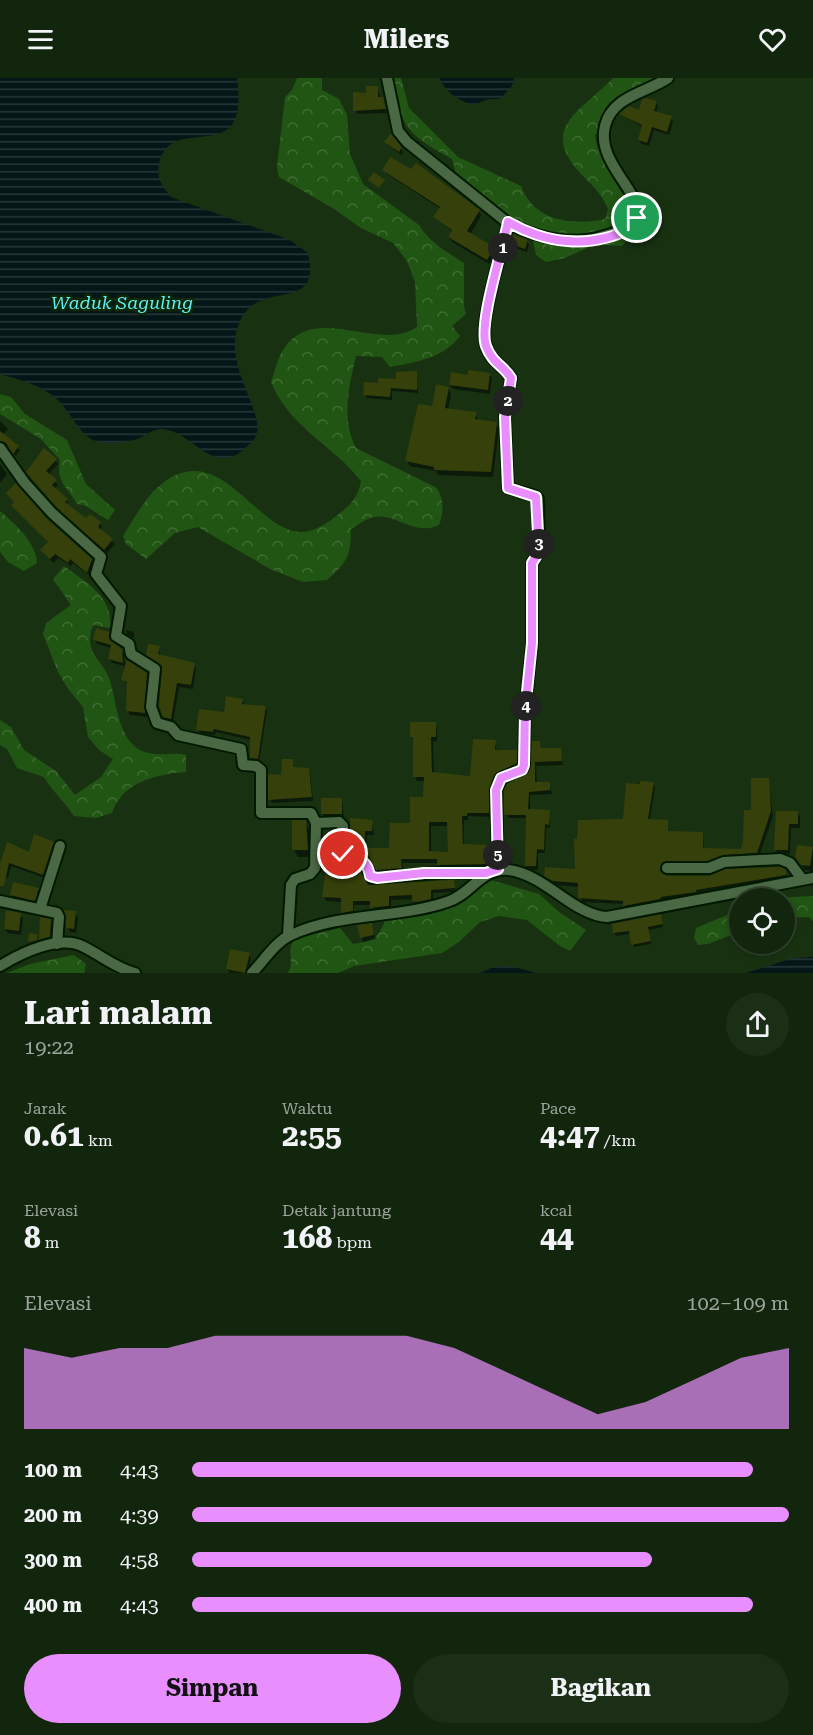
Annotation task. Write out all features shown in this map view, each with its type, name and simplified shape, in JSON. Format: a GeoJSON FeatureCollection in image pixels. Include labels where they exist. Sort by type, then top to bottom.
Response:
{"type":"FeatureCollection","features":[{"type":"Feature","properties":{"kind":"street"},"geometry":{"type":"LineString","coordinates":[[387,78],[398,131],[406,142],[508,222],[532,233],[567,242],[617,234],[633,225],[637,218],[636,205],[608,157],[603,138],[605,124],[624,99],[668,78]]}},
{"type":"Feature","properties":{"kind":"street"},"geometry":{"type":"LineString","coordinates":[[498,869],[496,790],[501,778],[522,770],[524,765],[525,711],[532,643],[532,563],[539,552],[536,497],[508,488],[505,417],[511,378],[496,365],[486,346],[484,333],[508,222]]}},
{"type":"Feature","properties":{"kind":"street"},"geometry":{"type":"LineString","coordinates":[[0,448],[24,482],[52,513],[101,557],[96,574],[121,606],[116,636],[129,644],[131,654],[137,660],[155,669],[151,707],[157,723],[171,727],[178,735],[241,749],[243,765],[256,766],[261,770],[261,813],[311,813],[316,823],[315,868],[310,874],[295,879],[291,885],[288,935]]}},
{"type":"Feature","properties":{"kind":"street"},"geometry":{"type":"LineString","coordinates":[[316,823],[339,822],[343,826],[343,854],[363,860],[372,878],[433,873],[486,873],[498,869],[533,878],[591,913],[607,917],[808,879]]}},
{"type":"Feature","properties":{"kind":"street"},"geometry":{"type":"LineString","coordinates":[[40,909],[60,846]]}},
{"type":"Feature","properties":{"kind":"street"},"geometry":{"type":"LineString","coordinates":[[667,868],[709,868],[724,862],[780,859],[790,862],[808,879]]}},
{"type":"Feature","properties":{"kind":"street"},"geometry":{"type":"LineString","coordinates":[[252,973],[288,935],[348,919],[449,902],[486,873]]}},
{"type":"Feature","properties":{"kind":"street"},"geometry":{"type":"LineString","coordinates":[[0,901],[59,914],[57,944]]}},
{"type":"Feature","properties":{"kind":"street"},"geometry":{"type":"LineString","coordinates":[[0,966],[22,955],[57,944],[77,944],[115,966],[135,973]]}},
{"type":"Feature","properties":{"kind":"green space"},"geometry":{"type":"Polygon","coordinates":[[[297,78],[322,78],[322,90],[339,99],[347,115],[350,154],[363,184],[419,225],[428,237],[464,263],[466,314],[452,326],[460,336],[437,355],[390,367],[382,357],[356,356],[348,402],[349,426],[356,448],[437,488],[442,502],[441,520],[439,525],[429,528],[411,526],[386,517],[364,521],[351,529],[349,552],[343,563],[327,580],[303,582],[270,569],[198,527],[175,533],[146,559],[126,544],[123,536],[153,492],[178,474],[197,471],[214,476],[231,486],[277,524],[293,531],[304,532],[316,529],[345,509],[355,497],[361,481],[350,468],[300,424],[279,398],[271,382],[279,359],[285,347],[298,335],[314,329],[331,328],[385,335],[402,334],[417,327],[415,282],[407,261],[393,243],[361,228],[334,209],[279,177],[277,167],[285,97],[292,90],[297,78]]]}},
{"type":"Feature","properties":{"kind":"green space"},"geometry":{"type":"Polygon","coordinates":[[[390,78],[401,78],[409,108],[458,157],[521,186],[527,198],[544,214],[579,222],[605,219],[608,209],[599,194],[568,157],[563,143],[564,131],[570,120],[613,78],[658,78],[615,100],[595,136],[597,146],[632,211],[633,234],[622,246],[596,244],[565,258],[546,262],[536,255],[530,227],[517,220],[500,223],[460,189],[452,159],[425,143],[403,119],[390,78]]]}},
{"type":"Feature","properties":{"kind":"green space"},"geometry":{"type":"Polygon","coordinates":[[[0,394],[11,397],[25,414],[67,440],[86,484],[115,510],[108,520],[84,505],[77,504],[61,479],[60,460],[41,439],[0,414],[0,394]]]}},
{"type":"Feature","properties":{"kind":"green space"},"geometry":{"type":"Polygon","coordinates":[[[0,511],[24,534],[36,555],[37,563],[24,571],[8,562],[0,552],[0,511]]]}},
{"type":"Feature","properties":{"kind":"green space"},"geometry":{"type":"Polygon","coordinates":[[[64,566],[97,591],[107,607],[110,628],[93,625],[90,643],[94,655],[110,680],[125,734],[131,743],[149,753],[186,755],[186,772],[152,778],[132,787],[117,802],[112,813],[96,818],[74,816],[44,777],[17,768],[7,749],[0,745],[0,720],[11,727],[24,750],[56,771],[75,795],[101,777],[113,759],[99,750],[88,737],[83,707],[58,672],[43,634],[46,623],[71,605],[53,579],[64,566]]]}},
{"type":"Feature","properties":{"kind":"green space"},"geometry":{"type":"Polygon","coordinates":[[[491,880],[539,894],[559,912],[586,930],[570,951],[527,920],[499,916],[480,922],[459,942],[442,953],[354,966],[338,973],[288,973],[294,939],[340,928],[353,944],[366,941],[378,934],[386,918],[439,911],[491,880]]]}},
{"type":"Feature","properties":{"kind":"green space"},"geometry":{"type":"Polygon","coordinates":[[[813,896],[813,921],[809,917],[795,918],[795,897],[813,896]]]}},
{"type":"Feature","properties":{"kind":"green space"},"geometry":{"type":"Polygon","coordinates":[[[729,914],[729,936],[708,944],[698,945],[694,938],[696,928],[729,914]]]}},
{"type":"Feature","properties":{"kind":"green space"},"geometry":{"type":"Polygon","coordinates":[[[74,955],[86,964],[84,973],[7,973],[30,964],[74,955]]]}},
{"type":"Feature","properties":{"kind":"water","name":"Waduk Saguling"},"geometry":{"type":"Polygon","coordinates":[[[0,78],[237,78],[238,110],[230,127],[212,135],[173,143],[165,150],[158,171],[162,184],[171,197],[290,240],[308,253],[310,273],[305,285],[296,292],[255,303],[244,314],[236,333],[237,360],[255,413],[257,433],[251,443],[232,457],[212,456],[184,437],[163,429],[129,441],[97,442],[79,428],[61,403],[48,392],[32,384],[0,374],[0,78]]]}},
{"type":"Feature","properties":{"kind":"water"},"geometry":{"type":"Polygon","coordinates":[[[439,78],[514,78],[512,86],[500,99],[489,99],[473,105],[453,95],[439,78]]]}},
{"type":"Feature","properties":{"kind":"water"},"geometry":{"type":"Polygon","coordinates":[[[813,957],[813,973],[746,973],[793,958],[813,957]]]}},
{"type":"Feature","properties":{"kind":"water"},"geometry":{"type":"Polygon","coordinates":[[[510,966],[537,973],[480,973],[494,967],[510,966]]]}},
{"type":"Feature","properties":{"kind":"building"},"geometry":{"type":"Polygon","coordinates":[[[366,86],[378,86],[378,97],[383,97],[386,109],[353,111],[353,92],[366,93],[366,86]]]}},
{"type":"Feature","properties":{"kind":"building"},"geometry":{"type":"Polygon","coordinates":[[[642,99],[657,101],[654,111],[672,116],[667,132],[652,127],[647,143],[638,140],[642,125],[619,114],[629,106],[639,110],[642,99]]]}},
{"type":"Feature","properties":{"kind":"building"},"geometry":{"type":"Polygon","coordinates":[[[391,133],[402,147],[399,152],[384,142],[391,133]]]}},
{"type":"Feature","properties":{"kind":"building"},"geometry":{"type":"Polygon","coordinates":[[[390,157],[411,169],[416,163],[480,210],[467,231],[494,247],[487,260],[448,237],[452,230],[433,217],[440,207],[382,170],[390,157]]]}},
{"type":"Feature","properties":{"kind":"building"},"geometry":{"type":"Polygon","coordinates":[[[374,172],[385,180],[379,188],[368,180],[374,172]]]}},
{"type":"Feature","properties":{"kind":"building"},"geometry":{"type":"Polygon","coordinates":[[[513,234],[528,240],[525,249],[511,244],[513,234]]]}},
{"type":"Feature","properties":{"kind":"building"},"geometry":{"type":"Polygon","coordinates":[[[468,370],[490,373],[488,390],[449,385],[451,372],[468,375],[468,370]]]}},
{"type":"Feature","properties":{"kind":"building"},"geometry":{"type":"Polygon","coordinates":[[[417,371],[417,390],[391,388],[390,397],[363,395],[364,382],[378,383],[378,378],[396,379],[396,372],[417,371]]]}},
{"type":"Feature","properties":{"kind":"building"},"geometry":{"type":"Polygon","coordinates":[[[436,384],[449,387],[445,408],[477,412],[475,419],[497,422],[491,472],[434,470],[434,467],[405,461],[418,404],[432,406],[436,384]]]}},
{"type":"Feature","properties":{"kind":"building"},"geometry":{"type":"Polygon","coordinates":[[[0,431],[19,446],[13,454],[6,443],[0,441],[0,431]]]}},
{"type":"Feature","properties":{"kind":"building"},"geometry":{"type":"Polygon","coordinates":[[[44,448],[57,459],[46,471],[57,480],[52,485],[68,499],[65,502],[86,518],[90,514],[101,522],[98,527],[113,539],[104,550],[57,508],[26,472],[44,448]]]}},
{"type":"Feature","properties":{"kind":"building"},"geometry":{"type":"Polygon","coordinates":[[[16,483],[47,519],[92,559],[87,573],[70,559],[68,563],[55,554],[50,559],[40,550],[48,542],[11,505],[14,502],[6,493],[16,483]]]}},
{"type":"Feature","properties":{"kind":"building"},"geometry":{"type":"Polygon","coordinates":[[[96,628],[109,632],[110,640],[122,649],[123,663],[108,659],[111,645],[93,640],[96,628]]]}},
{"type":"Feature","properties":{"kind":"building"},"geometry":{"type":"Polygon","coordinates":[[[148,644],[160,646],[158,654],[195,663],[191,685],[177,683],[171,719],[163,717],[159,706],[162,666],[146,655],[148,644]]]}},
{"type":"Feature","properties":{"kind":"building"},"geometry":{"type":"Polygon","coordinates":[[[127,660],[147,673],[145,713],[126,711],[127,682],[121,680],[127,660]]]}},
{"type":"Feature","properties":{"kind":"building"},"geometry":{"type":"Polygon","coordinates":[[[226,696],[243,699],[242,704],[266,706],[258,759],[250,758],[250,737],[214,729],[213,732],[196,730],[199,709],[224,712],[226,696]]]}},
{"type":"Feature","properties":{"kind":"building"},"geometry":{"type":"Polygon","coordinates":[[[410,722],[436,722],[436,737],[431,737],[432,772],[470,776],[473,739],[496,740],[495,750],[517,750],[517,763],[494,775],[489,790],[489,813],[467,813],[467,816],[462,816],[463,844],[490,845],[490,864],[437,865],[437,859],[401,859],[402,868],[376,870],[367,854],[351,848],[350,818],[373,820],[372,831],[365,831],[365,848],[389,848],[390,823],[410,823],[410,797],[423,797],[424,777],[413,777],[413,737],[410,737],[410,722]],[[429,822],[429,851],[448,852],[447,822],[429,822]]]}},
{"type":"Feature","properties":{"kind":"building"},"geometry":{"type":"Polygon","coordinates":[[[532,741],[540,741],[541,748],[561,748],[562,761],[535,762],[535,782],[550,782],[550,790],[529,792],[528,809],[550,810],[549,825],[545,824],[544,850],[537,849],[536,866],[525,866],[526,815],[504,815],[504,791],[507,784],[529,772],[532,741]]]}},
{"type":"Feature","properties":{"kind":"building"},"geometry":{"type":"Polygon","coordinates":[[[282,759],[293,759],[293,767],[309,768],[312,797],[268,800],[268,774],[281,775],[282,759]]]}},
{"type":"Feature","properties":{"kind":"building"},"geometry":{"type":"Polygon","coordinates":[[[751,778],[769,778],[771,811],[757,853],[724,855],[708,861],[666,861],[661,864],[660,871],[667,876],[709,876],[726,869],[781,867],[786,870],[786,875],[696,890],[696,892],[623,906],[623,901],[578,898],[578,883],[553,881],[544,876],[545,867],[575,869],[574,839],[577,839],[578,820],[623,819],[626,783],[640,784],[640,781],[654,782],[648,819],[668,820],[668,831],[703,832],[703,848],[741,849],[744,810],[751,810],[751,778]]]}},
{"type":"Feature","properties":{"kind":"building"},"geometry":{"type":"Polygon","coordinates":[[[321,798],[342,798],[342,814],[321,814],[321,798]]]}},
{"type":"Feature","properties":{"kind":"building"},"geometry":{"type":"Polygon","coordinates":[[[776,811],[798,811],[798,824],[789,824],[788,850],[774,850],[776,811]]]}},
{"type":"Feature","properties":{"kind":"building"},"geometry":{"type":"Polygon","coordinates":[[[292,820],[306,820],[308,850],[292,850],[292,820]]]}},
{"type":"Feature","properties":{"kind":"building"},"geometry":{"type":"Polygon","coordinates":[[[34,834],[54,842],[43,875],[9,863],[4,886],[0,886],[0,864],[7,842],[29,852],[34,834]]]}},
{"type":"Feature","properties":{"kind":"building"},"geometry":{"type":"Polygon","coordinates":[[[330,839],[336,839],[338,859],[358,866],[369,885],[454,880],[455,888],[431,890],[431,899],[418,902],[412,901],[412,895],[389,896],[389,906],[370,908],[370,901],[353,901],[353,911],[341,913],[341,898],[322,897],[330,839]]]}},
{"type":"Feature","properties":{"kind":"building"},"geometry":{"type":"Polygon","coordinates":[[[797,845],[813,847],[810,866],[801,865],[795,857],[797,845]]]}},
{"type":"Feature","properties":{"kind":"building"},"geometry":{"type":"Polygon","coordinates":[[[13,882],[39,888],[35,901],[10,895],[13,882]]]}},
{"type":"Feature","properties":{"kind":"building"},"geometry":{"type":"Polygon","coordinates":[[[6,910],[21,913],[19,931],[4,929],[6,910]]]}},
{"type":"Feature","properties":{"kind":"building"},"geometry":{"type":"Polygon","coordinates":[[[64,910],[76,911],[74,929],[66,928],[64,910]]]}},
{"type":"Feature","properties":{"kind":"building"},"geometry":{"type":"Polygon","coordinates":[[[661,914],[663,924],[648,927],[651,941],[631,945],[629,931],[613,933],[612,924],[661,914]]]}},
{"type":"Feature","properties":{"kind":"building"},"geometry":{"type":"Polygon","coordinates":[[[40,917],[51,919],[50,937],[39,940],[40,917]]]}},
{"type":"Feature","properties":{"kind":"building"},"geometry":{"type":"Polygon","coordinates":[[[372,923],[374,935],[360,938],[357,925],[372,923]]]}},
{"type":"Feature","properties":{"kind":"building"},"geometry":{"type":"Polygon","coordinates":[[[29,933],[37,934],[37,940],[28,942],[29,933]]]}},
{"type":"Feature","properties":{"kind":"building"},"geometry":{"type":"Polygon","coordinates":[[[230,949],[250,953],[245,973],[226,969],[230,949]]]}},
{"type":"Feature","properties":{"kind":"route"},"geometry":{"type":"LineString","coordinates":[[343,854],[363,860],[372,878],[424,873],[486,873],[498,869],[496,790],[501,778],[524,768],[525,711],[532,643],[532,563],[539,551],[536,497],[508,488],[505,412],[511,378],[508,373],[496,365],[486,346],[484,333],[490,300],[508,222],[532,233],[567,242],[592,240],[617,234],[633,225],[637,218]]}}]}
